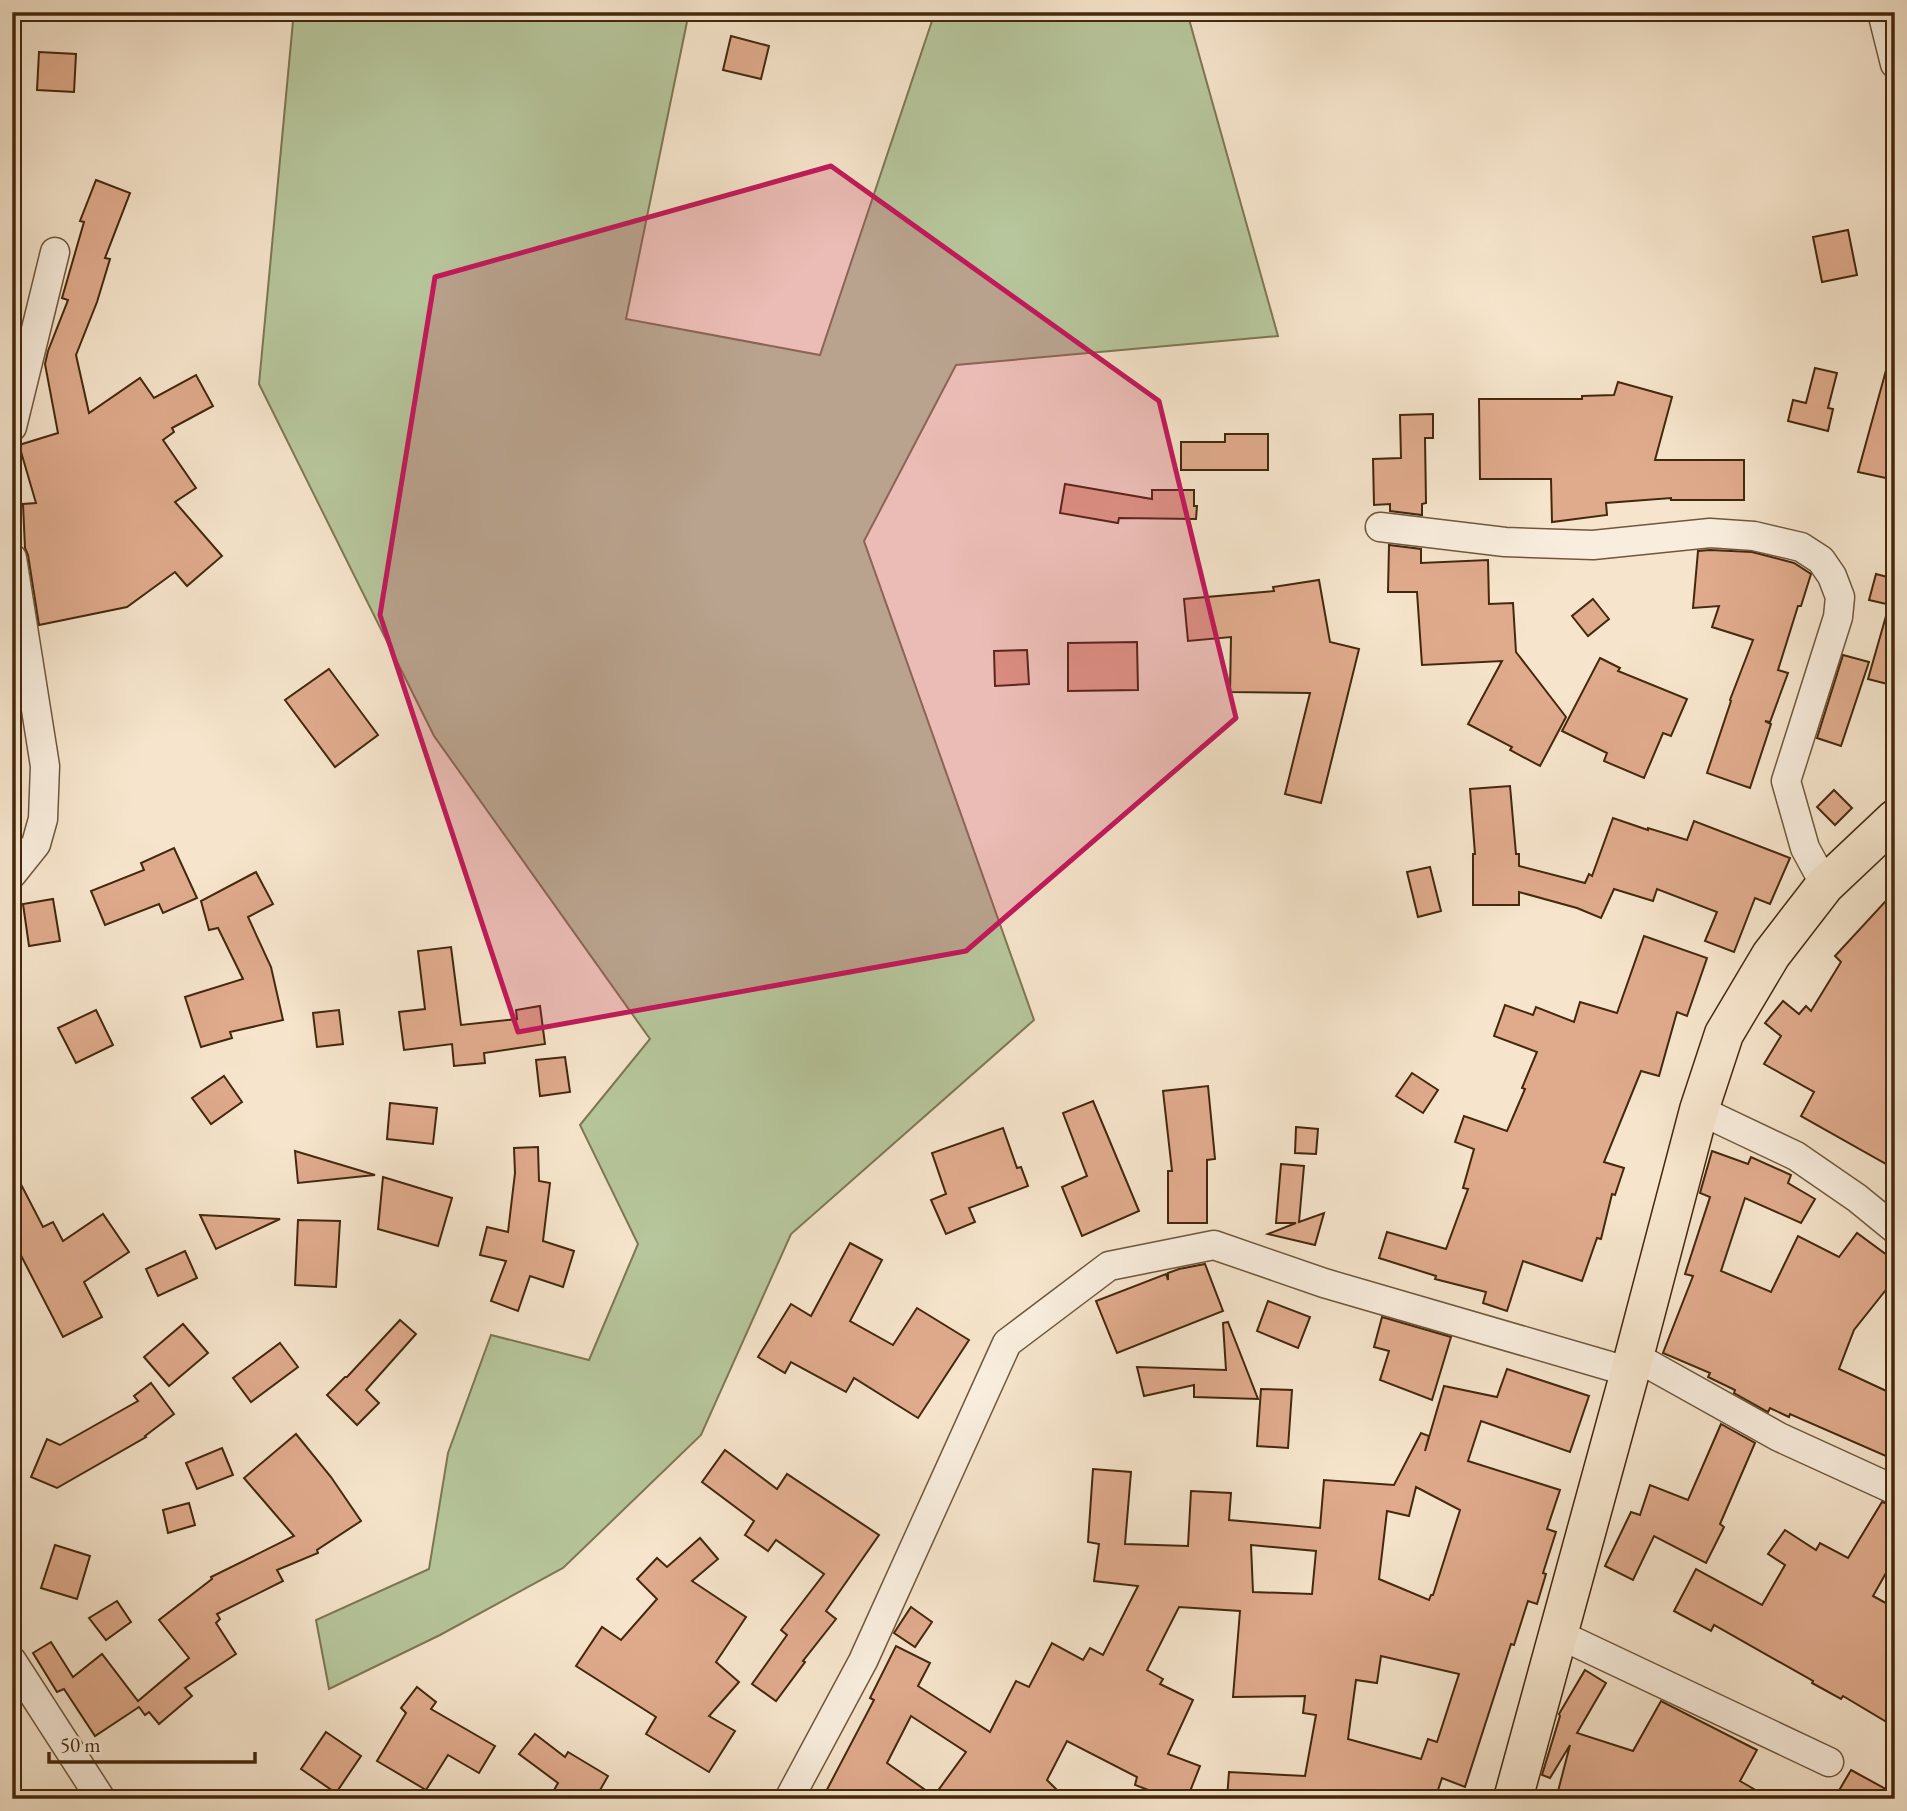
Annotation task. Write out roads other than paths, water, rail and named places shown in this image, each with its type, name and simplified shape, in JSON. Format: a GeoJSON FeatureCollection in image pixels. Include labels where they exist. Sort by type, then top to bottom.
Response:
{"type":"FeatureCollection","features":[{"type":"Feature","properties":{"kind":"highway"},"geometry":{"type":"LineString","coordinates":[[1513,1799],[1699,1110],[1724,1034],[1771,955],[1825,885],[1895,819]]}},
{"type":"Feature","properties":{"kind":"street"},"geometry":{"type":"LineString","coordinates":[[1882,12],[1895,64]]}},
{"type":"Feature","properties":{"kind":"street"},"geometry":{"type":"LineString","coordinates":[[12,427],[55,252]]}},
{"type":"Feature","properties":{"kind":"street"},"geometry":{"type":"LineString","coordinates":[[1380,527],[1505,542],[1593,545],[1710,533],[1754,536],[1801,547],[1821,561],[1832,576],[1840,597],[1838,617],[1786,781],[1805,848],[1825,885]]}},
{"type":"Feature","properties":{"kind":"street"},"geometry":{"type":"LineString","coordinates":[[12,558],[45,766],[43,819],[36,844],[12,874]]}},
{"type":"Feature","properties":{"kind":"street"},"geometry":{"type":"LineString","coordinates":[[1699,1110],[1796,1156],[1857,1198],[1895,1229]]}},
{"type":"Feature","properties":{"kind":"street"},"geometry":{"type":"LineString","coordinates":[[789,1799],[863,1661],[1007,1343],[1109,1266],[1214,1245],[1324,1283],[1632,1364],[1779,1437],[1895,1490]]}},
{"type":"Feature","properties":{"kind":"street"},"geometry":{"type":"LineString","coordinates":[[1558,1634],[1829,1762]]}},
{"type":"Feature","properties":{"kind":"street"},"geometry":{"type":"LineString","coordinates":[[12,1661],[101,1799]]}}]}
